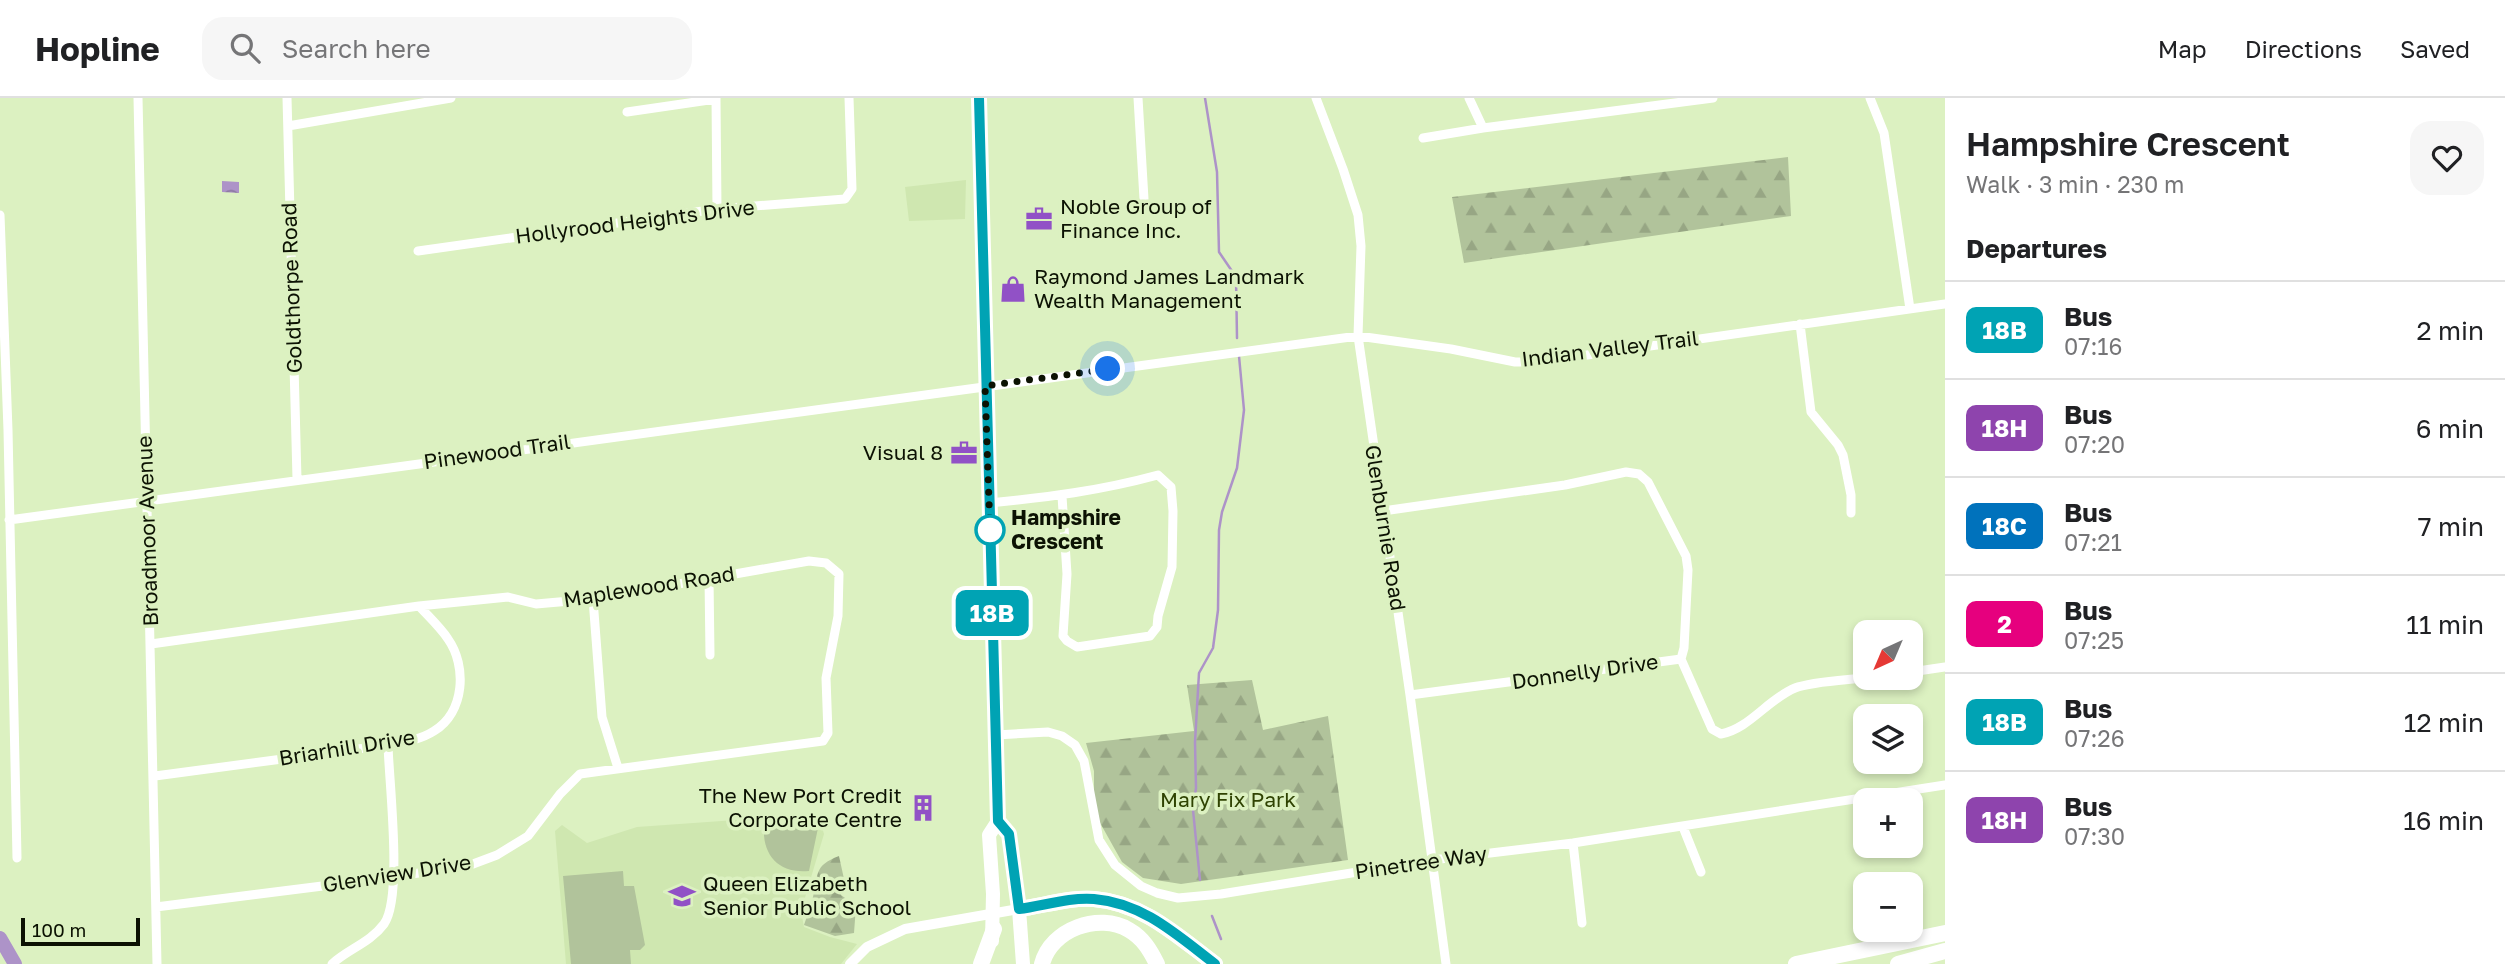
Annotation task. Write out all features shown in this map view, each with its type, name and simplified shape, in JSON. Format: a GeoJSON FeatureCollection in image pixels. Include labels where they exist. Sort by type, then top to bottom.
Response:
{"type":"FeatureCollection","features":[{"type":"Feature","properties":{"kind":"highway"},"geometry":{"type":"LineString","coordinates":[[1019,909],[1092,899],[1128,905],[1158,920],[1215,964]]}},
{"type":"Feature","properties":{"kind":"highway"},"geometry":{"type":"LineString","coordinates":[[1042,964],[1052,946],[1067,932],[1092,923],[1108,922],[1129,929],[1146,943],[1157,964]]}},
{"type":"Feature","properties":{"kind":"highway"},"geometry":{"type":"LineString","coordinates":[[981,964],[993,929]]}},
{"type":"Feature","properties":{"kind":"highway"},"geometry":{"type":"LineString","coordinates":[[1796,964],[1945,933]]}},
{"type":"Feature","properties":{"kind":"highway"},"geometry":{"type":"LineString","coordinates":[[1898,964],[1945,951]]}},
{"type":"Feature","properties":{"kind":"main road"},"geometry":{"type":"LineString","coordinates":[[979,98],[998,821],[989,835],[993,912],[989,964]]}},
{"type":"Feature","properties":{"kind":"main road"},"geometry":{"type":"LineString","coordinates":[[998,821],[1009,834],[1023,964]]}},
{"type":"Feature","properties":{"kind":"street","name":"Broadmoor Avenue"},"geometry":{"type":"LineString","coordinates":[[138,98],[155,776],[157,964]]}},
{"type":"Feature","properties":{"kind":"street","name":"Goldthorpe Road"},"geometry":{"type":"LineString","coordinates":[[287,98],[298,479]]}},
{"type":"Feature","properties":{"kind":"street"},"geometry":{"type":"LineString","coordinates":[[288,126],[451,98]]}},
{"type":"Feature","properties":{"kind":"street"},"geometry":{"type":"LineString","coordinates":[[628,112],[716,98],[717,208]]}},
{"type":"Feature","properties":{"kind":"street","name":"Hollyrood Heights Drive"},"geometry":{"type":"LineString","coordinates":[[418,251],[717,208],[845,199],[852,189],[849,98]]}},
{"type":"Feature","properties":{"kind":"street"},"geometry":{"type":"LineString","coordinates":[[1139,98],[1144,199]]}},
{"type":"Feature","properties":{"kind":"street","name":"Glenburnie Road"},"geometry":{"type":"LineString","coordinates":[[1316,98],[1358,215],[1361,246],[1357,336],[1410,695],[1446,964]]}},
{"type":"Feature","properties":{"kind":"street"},"geometry":{"type":"LineString","coordinates":[[1469,98],[1483,128]]}},
{"type":"Feature","properties":{"kind":"street"},"geometry":{"type":"LineString","coordinates":[[1423,138],[1619,106],[1713,98]]}},
{"type":"Feature","properties":{"kind":"street"},"geometry":{"type":"LineString","coordinates":[[1870,98],[1884,133],[1910,309]]}},
{"type":"Feature","properties":{"kind":"street"},"geometry":{"type":"LineString","coordinates":[[0,215],[17,858]]}},
{"type":"Feature","properties":{"kind":"street","name":"Indian Valley Trail"},"geometry":{"type":"LineString","coordinates":[[985,386],[1357,336],[1451,349],[1515,362],[1538,362],[1945,304]]}},
{"type":"Feature","properties":{"kind":"street"},"geometry":{"type":"LineString","coordinates":[[1800,324],[1811,412],[1838,444],[1843,455],[1851,495],[1851,513]]}},
{"type":"Feature","properties":{"kind":"street","name":"Pinewood Trail"},"geometry":{"type":"LineString","coordinates":[[9,520],[985,386]]}},
{"type":"Feature","properties":{"kind":"street","name":"Donnelly Drive"},"geometry":{"type":"LineString","coordinates":[[1383,512],[1565,485],[1626,472],[1639,474],[1648,482],[1686,556],[1688,570],[1684,649],[1681,659],[1410,695]]}},
{"type":"Feature","properties":{"kind":"street"},"geometry":{"type":"LineString","coordinates":[[989,503],[1105,489],[1158,475],[1171,487],[1172,567],[1154,632],[1145,638],[1077,647],[1063,636],[1067,574],[1062,496]]}},
{"type":"Feature","properties":{"kind":"street","name":"Maplewood Road"},"geometry":{"type":"LineString","coordinates":[[151,644],[419,606],[508,597],[536,604],[593,599],[809,561],[826,563],[839,574],[838,616],[826,678],[828,733],[822,740],[812,743]]}},
{"type":"Feature","properties":{"kind":"street"},"geometry":{"type":"LineString","coordinates":[[709,578],[710,655]]}},
{"type":"Feature","properties":{"kind":"street"},"geometry":{"type":"LineString","coordinates":[[593,599],[602,717],[618,768]]}},
{"type":"Feature","properties":{"kind":"street","name":"Briarhill Drive"},"geometry":{"type":"LineString","coordinates":[[155,776],[387,746],[417,739],[436,730],[449,715],[456,701],[462,677],[458,658],[449,639],[419,606]]}},
{"type":"Feature","properties":{"kind":"street"},"geometry":{"type":"LineString","coordinates":[[1681,659],[1712,729],[1720,734],[1732,733],[1796,688],[1853,680]]}},
{"type":"Feature","properties":{"kind":"street"},"geometry":{"type":"LineString","coordinates":[[1923,670],[1945,667]]}},
{"type":"Feature","properties":{"kind":"street","name":"Pinetree Way"},"geometry":{"type":"LineString","coordinates":[[996,735],[1048,732],[1062,736],[1075,745],[1084,761],[1099,840],[1115,865],[1141,886],[1178,898],[1199,897],[1432,860],[1573,844],[1771,810],[1945,785]]}},
{"type":"Feature","properties":{"kind":"street","name":"Glenview Drive"},"geometry":{"type":"LineString","coordinates":[[156,906],[394,877],[473,864],[497,855],[528,836],[560,794],[580,774],[812,743]]}},
{"type":"Feature","properties":{"kind":"street"},"geometry":{"type":"LineString","coordinates":[[332,964],[373,937],[386,921],[393,895],[387,746]]}},
{"type":"Feature","properties":{"kind":"street"},"geometry":{"type":"LineString","coordinates":[[1683,827],[1700,872]]}},
{"type":"Feature","properties":{"kind":"street"},"geometry":{"type":"LineString","coordinates":[[1573,844],[1582,923]]}},
{"type":"Feature","properties":{"kind":"street"},"geometry":{"type":"LineString","coordinates":[[850,964],[867,947],[905,929],[1019,909]]}},
{"type":"Feature","properties":{"kind":"shaded area"},"geometry":{"type":"Polygon","coordinates":[[[966,180],[965,219],[909,221],[905,187],[966,180]]]}},
{"type":"Feature","properties":{"kind":"shaded area","name":"Queen Elizabeth Senior Public School"},"geometry":{"type":"Polygon","coordinates":[[[818,814],[824,834],[801,911],[804,927],[857,944],[841,964],[566,964],[555,831],[562,825],[587,843],[637,827],[818,814]]]}},
{"type":"Feature","properties":{"kind":"green space"},"geometry":{"type":"Polygon","coordinates":[[[1788,157],[1791,216],[1464,263],[1452,197],[1788,157]]]}},
{"type":"Feature","properties":{"kind":"green space","name":"Mary Fix Park"},"geometry":{"type":"Polygon","coordinates":[[[1252,680],[1263,730],[1328,716],[1348,860],[1181,884],[1143,878],[1122,862],[1099,821],[1094,799],[1094,771],[1086,743],[1194,731],[1187,685],[1252,680]]]}},
{"type":"Feature","properties":{"kind":"green space"},"geometry":{"type":"Polygon","coordinates":[[[764,827],[818,828],[809,871],[781,866],[766,847],[764,827]]]}},
{"type":"Feature","properties":{"kind":"green space"},"geometry":{"type":"Polygon","coordinates":[[[839,856],[844,879],[841,895],[856,906],[854,933],[835,936],[804,925],[818,872],[825,863],[839,856]]]}},
{"type":"Feature","properties":{"kind":"green space"},"geometry":{"type":"Polygon","coordinates":[[[623,871],[624,886],[634,886],[645,945],[640,950],[630,950],[631,964],[571,964],[563,876],[623,871]]]}},
{"type":"Feature","properties":{"kind":"water"},"geometry":{"type":"Polygon","coordinates":[[[222,181],[239,182],[239,193],[222,192],[222,181]]]}},
{"type":"Feature","properties":{"kind":"waterway"},"geometry":{"type":"LineString","coordinates":[[1205,98],[1217,172],[1219,252],[1236,277],[1237,338]]}},
{"type":"Feature","properties":{"kind":"waterway"},"geometry":{"type":"LineString","coordinates":[[1200,880],[1193,810],[1199,673],[1213,648],[1218,610],[1219,530],[1222,512],[1237,468],[1244,410],[1239,356]]}},
{"type":"Feature","properties":{"kind":"waterway"},"geometry":{"type":"LineString","coordinates":[[1212,916],[1221,939]]}},
{"type":"Feature","properties":{"kind":"waterway"},"geometry":{"type":"LineString","coordinates":[[0,938],[15,964]]}},
{"type":"Feature","properties":{"kind":"bus line","name":"18B"},"geometry":{"type":"LineString","coordinates":[[979,98],[998,821],[1009,834],[1019,909],[1092,899],[1128,905],[1158,920],[1215,964]]}},
{"type":"Feature","properties":{"kind":"place","name":"Noble Group of Finance Inc."},"geometry":{"type":"Point","coordinates":[1039,219]}},
{"type":"Feature","properties":{"kind":"place","name":"Raymond James Landmark Wealth Management"},"geometry":{"type":"Point","coordinates":[1013,289]}},
{"type":"Feature","properties":{"kind":"place","name":"Visual 8"},"geometry":{"type":"Point","coordinates":[964,453]}},
{"type":"Feature","properties":{"kind":"place","name":"Hampshire Crescent"},"geometry":{"type":"Point","coordinates":[990,530]}},
{"type":"Feature","properties":{"kind":"place","name":"The New Port Credit Corporate Centre"},"geometry":{"type":"Point","coordinates":[923,808]}},
{"type":"Feature","properties":{"kind":"place","name":"Queen Elizabeth Senior Public School"},"geometry":{"type":"Point","coordinates":[682,896]}},
{"type":"Feature","properties":{"kind":"route"},"geometry":{"type":"LineString","coordinates":[[990,530],[985,386],[1108,369]]}}]}
